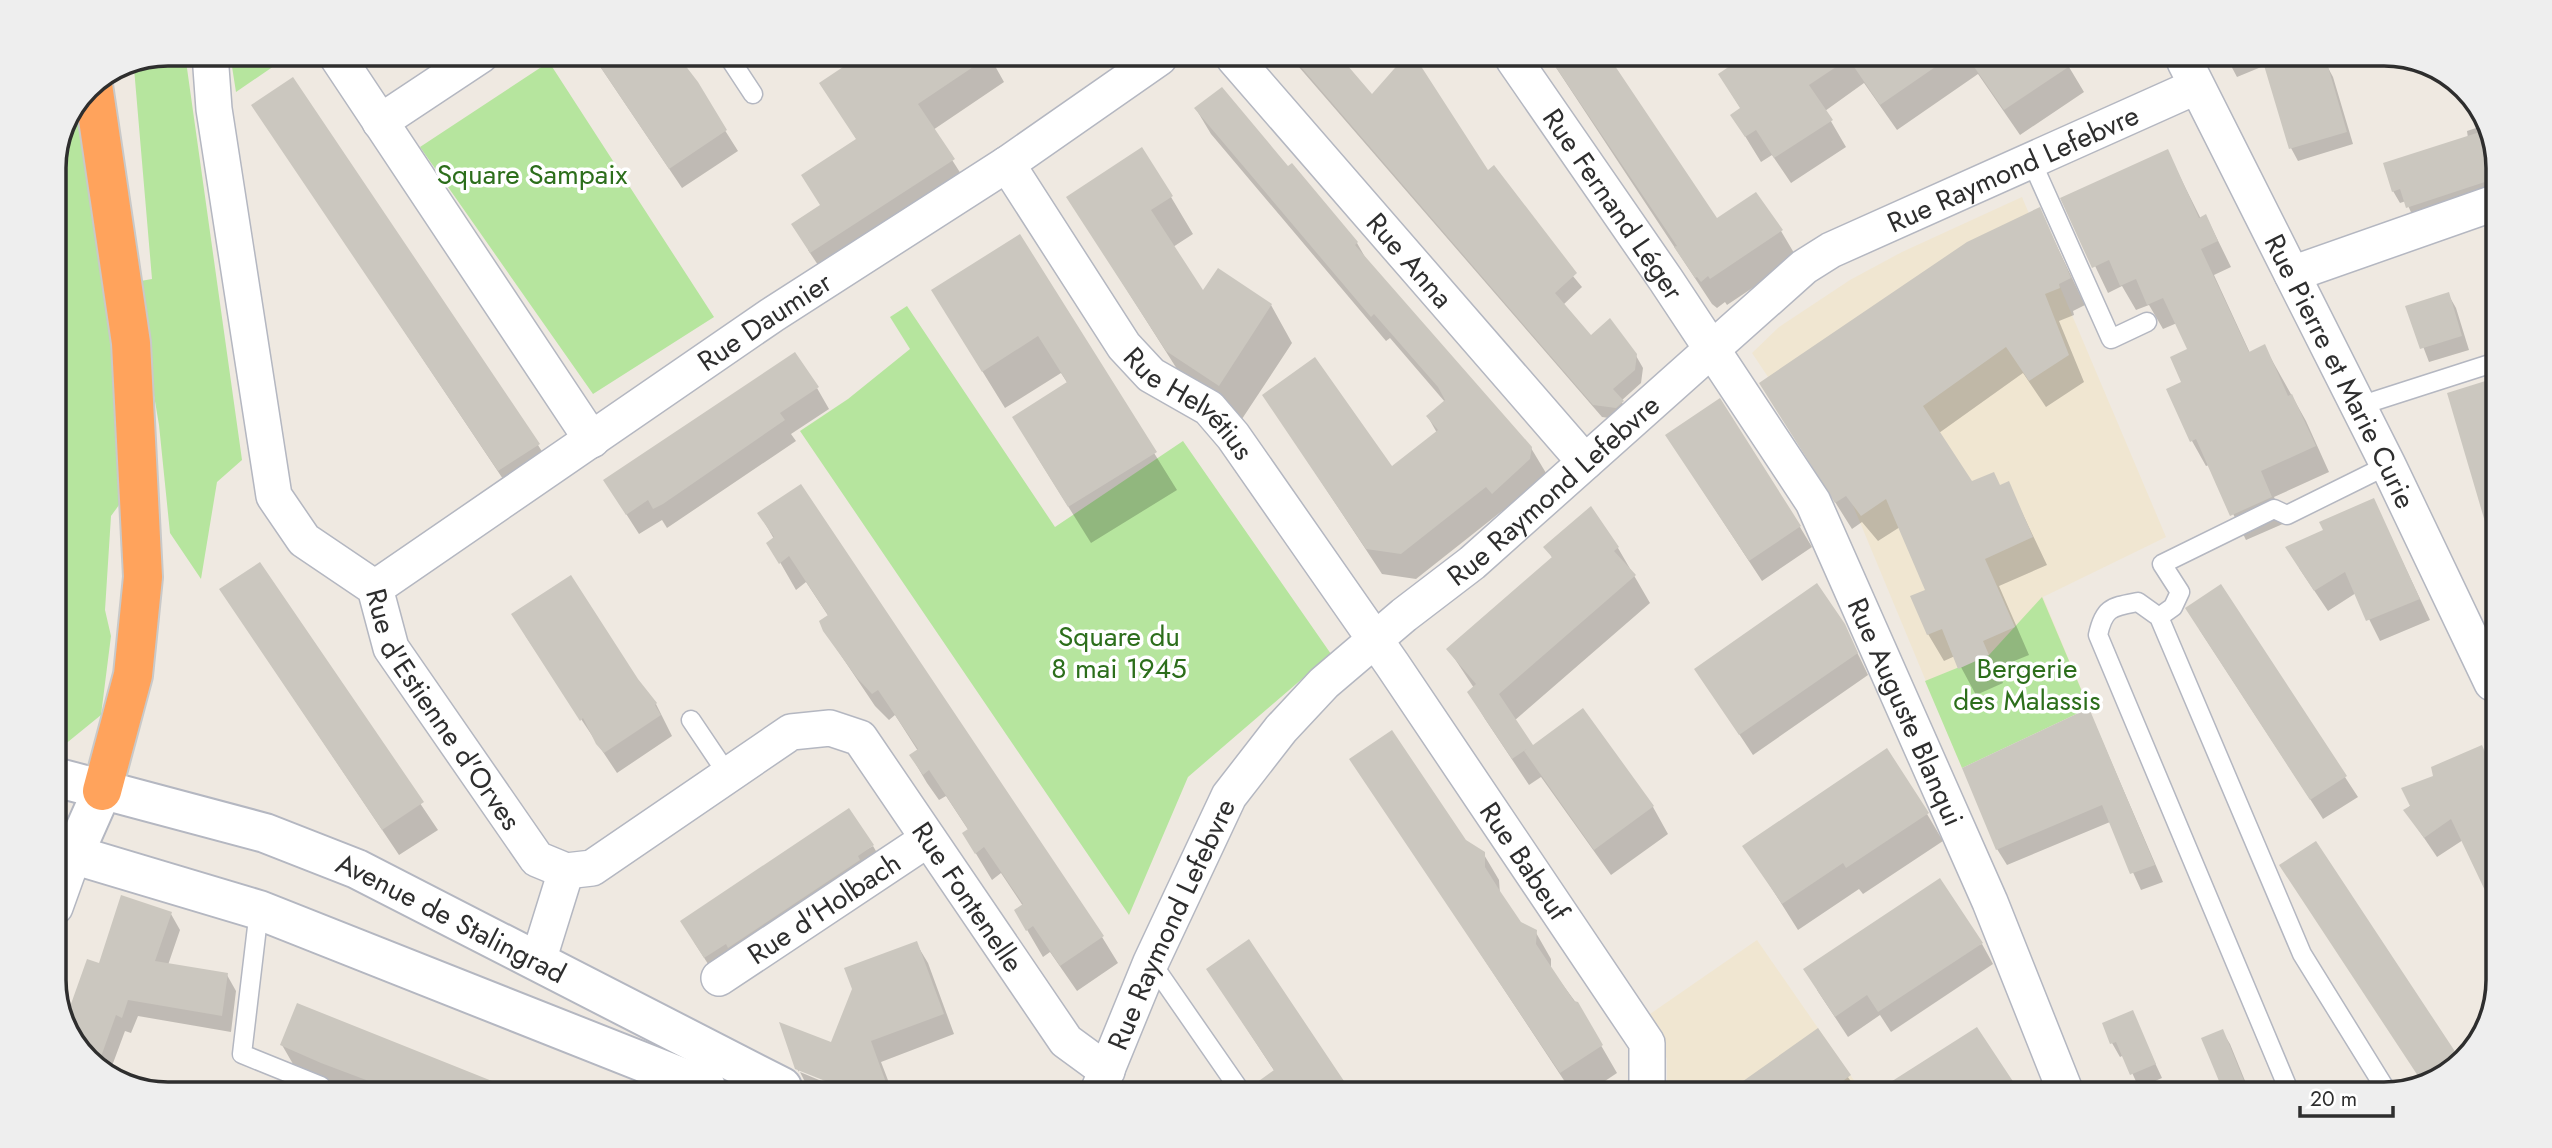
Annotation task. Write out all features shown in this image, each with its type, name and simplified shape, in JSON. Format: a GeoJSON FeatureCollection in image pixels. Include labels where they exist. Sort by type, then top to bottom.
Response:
{"type":"FeatureCollection","features":[{"type":"Feature","properties":{"kind":"highway"},"geometry":{"type":"LineString","coordinates":[[95,98],[131,343],[143,577],[133,675],[102,791]]}},
{"type":"Feature","properties":{"kind":"main road","name":"Avenue de Stalingrad"},"geometry":{"type":"LineString","coordinates":[[67,781],[265,833],[357,869],[772,1082]]}},
{"type":"Feature","properties":{"kind":"main road"},"geometry":{"type":"LineString","coordinates":[[67,846],[102,791]]}},
{"type":"Feature","properties":{"kind":"main road","name":"Avenue de Stalingrad"},"geometry":{"type":"LineString","coordinates":[[67,852],[259,910],[693,1082]]}},
{"type":"Feature","properties":{"kind":"street","name":"Rue d'Estienne d'Orves"},"geometry":{"type":"LineString","coordinates":[[211,67],[214,109],[274,496],[304,540],[375,588],[391,648],[537,859],[566,872]]}},
{"type":"Feature","properties":{"kind":"street"},"geometry":{"type":"LineString","coordinates":[[344,67],[592,440]]}},
{"type":"Feature","properties":{"kind":"street"},"geometry":{"type":"LineString","coordinates":[[380,122],[463,67]]}},
{"type":"Feature","properties":{"kind":"street","name":"Rue Daumier"},"geometry":{"type":"LineString","coordinates":[[375,588],[772,315],[1007,164],[1146,67]]}},
{"type":"Feature","properties":{"kind":"street","name":"Rue Anna"},"geometry":{"type":"LineString","coordinates":[[1242,67],[1585,462]]}},
{"type":"Feature","properties":{"kind":"street","name":"Rue Fernand Léger"},"geometry":{"type":"LineString","coordinates":[[1519,67],[1711,349]]}},
{"type":"Feature","properties":{"kind":"street","name":"Rue Raymond Lefebvre"},"geometry":{"type":"LineString","coordinates":[[1103,1080],[1151,962],[1230,796],[1282,729],[1324,683],[1472,563],[1804,267],[1831,250],[2031,160],[2190,75]]}},
{"type":"Feature","properties":{"kind":"street","name":"Rue Pierre et Marie Curie"},"geometry":{"type":"LineString","coordinates":[[2190,75],[2359,406],[2486,670]]}},
{"type":"Feature","properties":{"kind":"street","name":"Rue Helvétius"},"geometry":{"type":"LineString","coordinates":[[1007,164],[1125,346],[1151,375],[1209,408],[1233,436],[1374,640]]}},
{"type":"Feature","properties":{"kind":"street"},"geometry":{"type":"LineString","coordinates":[[2292,274],[2485,206]]}},
{"type":"Feature","properties":{"kind":"street","name":"Rue Auguste Blanqui"},"geometry":{"type":"LineString","coordinates":[[1711,349],[1826,528],[1990,902],[2062,1082]]}},
{"type":"Feature","properties":{"kind":"street","name":"Rue Babeuf"},"geometry":{"type":"LineString","coordinates":[[1374,640],[1647,1044],[1647,1082]]}},
{"type":"Feature","properties":{"kind":"street","name":"Rue Fontenelle"},"geometry":{"type":"LineString","coordinates":[[728,775],[791,732],[830,728],[860,738],[1066,1041],[1103,1080]]}},
{"type":"Feature","properties":{"kind":"street"},"geometry":{"type":"LineString","coordinates":[[538,961],[566,872],[592,868],[728,775]]}},
{"type":"Feature","properties":{"kind":"street","name":"Rue d'Holbach"},"geometry":{"type":"LineString","coordinates":[[719,978],[928,839]]}},
{"type":"Feature","properties":{"kind":"lane"},"geometry":{"type":"LineString","coordinates":[[735,67],[753,93]]}},
{"type":"Feature","properties":{"kind":"lane"},"geometry":{"type":"LineString","coordinates":[[2031,160],[2111,339],[2147,322]]}},
{"type":"Feature","properties":{"kind":"lane"},"geometry":{"type":"LineString","coordinates":[[2359,406],[2485,365]]}},
{"type":"Feature","properties":{"kind":"lane"},"geometry":{"type":"LineString","coordinates":[[2159,617],[2174,607],[2180,592],[2162,564],[2274,509],[2287,515],[2388,465]]}},
{"type":"Feature","properties":{"kind":"lane"},"geometry":{"type":"LineString","coordinates":[[2285,1082],[2098,635],[2101,618],[2112,607],[2138,602],[2159,617],[2302,954],[2381,1082]]}},
{"type":"Feature","properties":{"kind":"lane"},"geometry":{"type":"LineString","coordinates":[[691,720],[728,775]]}},
{"type":"Feature","properties":{"kind":"lane"},"geometry":{"type":"LineString","coordinates":[[259,910],[242,1054],[311,1082]]}},
{"type":"Feature","properties":{"kind":"lane"},"geometry":{"type":"LineString","coordinates":[[1151,962],[1234,1082]]}},
{"type":"Feature","properties":{"kind":"shaded area"},"geometry":{"type":"Polygon","coordinates":[[[2022,197],[2166,537],[2043,597],[2089,708],[1962,768],[1852,503],[1752,353],[1779,327],[1850,280],[1902,252],[2022,197]]]}},
{"type":"Feature","properties":{"kind":"shaded area"},"geometry":{"type":"Polygon","coordinates":[[[1757,940],[1855,1082],[1667,1082],[1667,1059],[1650,1014],[1757,940]]]}},
{"type":"Feature","properties":{"kind":"green space"},"geometry":{"type":"Polygon","coordinates":[[[187,67],[242,460],[217,482],[201,579],[170,533],[159,425],[135,282],[152,279],[134,72],[148,68],[187,67]]]}},
{"type":"Feature","properties":{"kind":"green space"},"geometry":{"type":"Polygon","coordinates":[[[232,67],[272,67],[236,92],[232,67]]]}},
{"type":"Feature","properties":{"kind":"green space","name":"Square Sampaix"},"geometry":{"type":"Polygon","coordinates":[[[541,67],[552,67],[714,317],[593,394],[420,147],[541,67]]]}},
{"type":"Feature","properties":{"kind":"green space"},"geometry":{"type":"Polygon","coordinates":[[[80,120],[121,413],[127,494],[111,516],[105,610],[111,636],[101,715],[67,743],[67,161],[68,148],[80,120]]]}},
{"type":"Feature","properties":{"kind":"green space","name":"Square du 8 mai 1945"},"geometry":{"type":"Polygon","coordinates":[[[907,306],[1055,527],[1183,441],[1331,654],[1188,777],[1129,915],[800,431],[848,399],[910,349],[890,317],[907,306]]]}},
{"type":"Feature","properties":{"kind":"green space","name":"Bergerie des Malassis"},"geometry":{"type":"Polygon","coordinates":[[[2042,597],[2089,708],[1962,768],[1925,681],[1989,655],[2042,597]]]}},
{"type":"Feature","properties":{"kind":"building"},"geometry":{"type":"Polygon","coordinates":[[[600,67],[686,67],[698,82],[727,130],[669,169],[600,67]]]}},
{"type":"Feature","properties":{"kind":"building"},"geometry":{"type":"Polygon","coordinates":[[[843,67],[973,67],[918,104],[955,159],[810,253],[791,224],[820,205],[801,175],[856,139],[819,83],[843,67]]]}},
{"type":"Feature","properties":{"kind":"building"},"geometry":{"type":"Polygon","coordinates":[[[1301,67],[1349,67],[1372,94],[1396,67],[1422,67],[1488,170],[1494,165],[1577,273],[1555,293],[1591,335],[1610,318],[1637,354],[1635,370],[1613,389],[1624,401],[1616,408],[1593,405],[1301,67]]]}},
{"type":"Feature","properties":{"kind":"building"},"geometry":{"type":"Polygon","coordinates":[[[1556,67],[1616,67],[1717,218],[1756,192],[1783,230],[1710,279],[1708,276],[1701,282],[1695,278],[1674,247],[1677,246],[1556,67]]]}},
{"type":"Feature","properties":{"kind":"building"},"geometry":{"type":"Polygon","coordinates":[[[1728,67],[1836,67],[1809,85],[1833,120],[1774,158],[1756,130],[1745,137],[1730,115],[1740,108],[1718,74],[1728,67]]]}},
{"type":"Feature","properties":{"kind":"building"},"geometry":{"type":"Polygon","coordinates":[[[1854,67],[1935,67],[1880,105],[1854,67]]]}},
{"type":"Feature","properties":{"kind":"building"},"geometry":{"type":"Polygon","coordinates":[[[1974,67],[2068,67],[2004,110],[1974,67]]]}},
{"type":"Feature","properties":{"kind":"building"},"geometry":{"type":"Polygon","coordinates":[[[2264,67],[2328,67],[2347,132],[2289,149],[2264,67]]]}},
{"type":"Feature","properties":{"kind":"building"},"geometry":{"type":"Polygon","coordinates":[[[293,77],[540,444],[498,471],[251,105],[293,77]]]}},
{"type":"Feature","properties":{"kind":"building"},"geometry":{"type":"Polygon","coordinates":[[[1222,87],[1288,166],[1292,163],[1358,242],[1355,245],[1532,447],[1530,459],[1492,494],[1486,487],[1401,554],[1366,549],[1262,395],[1315,357],[1392,466],[1438,430],[1426,416],[1445,400],[1438,387],[1374,314],[1371,317],[1194,108],[1222,87]]]}},
{"type":"Feature","properties":{"kind":"building"},"geometry":{"type":"Polygon","coordinates":[[[2479,132],[2484,148],[2485,182],[2406,208],[2400,189],[2392,192],[2383,163],[2479,132]]]}},
{"type":"Feature","properties":{"kind":"building"},"geometry":{"type":"Polygon","coordinates":[[[1142,147],[1173,196],[1151,210],[1203,290],[1218,268],[1272,304],[1219,386],[1166,351],[1066,197],[1142,147]]]}},
{"type":"Feature","properties":{"kind":"building"},"geometry":{"type":"Polygon","coordinates":[[[2168,149],[2199,218],[2206,214],[2218,241],[2201,249],[2249,352],[2265,344],[2288,396],[2292,394],[2316,446],[2261,471],[2272,497],[2230,516],[2196,439],[2190,442],[2166,389],[2181,382],[2170,357],[2187,349],[2163,298],[2147,305],[2136,279],[2120,286],[2109,260],[2092,268],[2060,198],[2168,149]]]}},
{"type":"Feature","properties":{"kind":"building"},"geometry":{"type":"Polygon","coordinates":[[[2040,207],[2071,278],[2059,284],[2060,288],[2045,294],[2069,355],[2029,381],[2006,347],[1923,406],[1972,481],[1994,472],[2000,485],[2009,481],[2033,537],[1985,559],[2015,627],[1983,641],[1989,655],[1958,669],[1942,629],[1927,635],[1910,596],[1925,590],[1886,499],[1861,516],[1846,496],[1835,503],[1759,383],[1967,242],[2040,207]]]}},
{"type":"Feature","properties":{"kind":"building"},"geometry":{"type":"Polygon","coordinates":[[[1020,234],[1157,452],[1068,507],[1012,417],[1067,382],[1038,336],[982,372],[931,290],[1020,234]]]}},
{"type":"Feature","properties":{"kind":"building"},"geometry":{"type":"Polygon","coordinates":[[[2449,292],[2462,336],[2420,349],[2405,306],[2449,292]]]}},
{"type":"Feature","properties":{"kind":"building"},"geometry":{"type":"Polygon","coordinates":[[[795,352],[819,387],[780,413],[785,420],[663,504],[653,509],[648,500],[626,515],[603,480],[795,352]]]}},
{"type":"Feature","properties":{"kind":"building"},"geometry":{"type":"Polygon","coordinates":[[[2485,381],[2485,523],[2447,393],[2485,381]]]}},
{"type":"Feature","properties":{"kind":"building"},"geometry":{"type":"Polygon","coordinates":[[[1720,398],[1801,526],[1749,561],[1665,435],[1720,398]]]}},
{"type":"Feature","properties":{"kind":"building"},"geometry":{"type":"Polygon","coordinates":[[[801,484],[1104,936],[1060,966],[1033,926],[1026,931],[1014,910],[1023,904],[984,847],[975,854],[962,833],[968,829],[929,770],[923,775],[909,755],[918,749],[878,690],[872,694],[857,678],[823,631],[819,621],[828,615],[789,556],[779,564],[766,543],[774,537],[757,513],[801,484]]]}},
{"type":"Feature","properties":{"kind":"building"},"geometry":{"type":"Polygon","coordinates":[[[2374,498],[2420,599],[2366,621],[2345,572],[2314,591],[2285,547],[2323,530],[2319,522],[2374,498]]]}},
{"type":"Feature","properties":{"kind":"building"},"geometry":{"type":"Polygon","coordinates":[[[1591,506],[1619,547],[1614,551],[1636,575],[1499,694],[1533,745],[1583,708],[1654,806],[1594,850],[1524,751],[1528,748],[1512,759],[1467,692],[1476,684],[1446,649],[1552,557],[1543,547],[1591,506]]]}},
{"type":"Feature","properties":{"kind":"building"},"geometry":{"type":"Polygon","coordinates":[[[260,562],[424,802],[382,830],[219,589],[260,562]]]}},
{"type":"Feature","properties":{"kind":"building"},"geometry":{"type":"Polygon","coordinates":[[[571,575],[638,679],[657,703],[655,705],[661,715],[604,753],[596,744],[583,718],[580,721],[511,614],[571,575]]]}},
{"type":"Feature","properties":{"kind":"building"},"geometry":{"type":"Polygon","coordinates":[[[1817,583],[1845,624],[1858,653],[1739,735],[1694,669],[1817,583]]]}},
{"type":"Feature","properties":{"kind":"building"},"geometry":{"type":"Polygon","coordinates":[[[2221,584],[2347,776],[2310,800],[2185,608],[2221,584]]]}},
{"type":"Feature","properties":{"kind":"building"},"geometry":{"type":"Polygon","coordinates":[[[2089,708],[2155,865],[2130,874],[2102,805],[1996,850],[1962,768],[2089,708]]]}},
{"type":"Feature","properties":{"kind":"building"},"geometry":{"type":"Polygon","coordinates":[[[1392,730],[1466,840],[1485,852],[1485,867],[1521,922],[1537,930],[1536,944],[1574,1001],[1578,1002],[1603,1045],[1560,1073],[1349,759],[1392,730]]]}},
{"type":"Feature","properties":{"kind":"building"},"geometry":{"type":"Polygon","coordinates":[[[2482,745],[2486,754],[2486,892],[2451,819],[2424,838],[2403,810],[2410,806],[2401,788],[2433,776],[2431,767],[2482,745]]]}},
{"type":"Feature","properties":{"kind":"building"},"geometry":{"type":"Polygon","coordinates":[[[1887,748],[1929,813],[1846,868],[1843,863],[1782,904],[1742,846],[1887,748]]]}},
{"type":"Feature","properties":{"kind":"building"},"geometry":{"type":"Polygon","coordinates":[[[849,808],[874,845],[858,856],[860,860],[728,948],[726,944],[704,958],[680,921],[849,808]]]}},
{"type":"Feature","properties":{"kind":"building"},"geometry":{"type":"Polygon","coordinates":[[[2316,841],[2456,1052],[2429,1071],[2418,1075],[2279,865],[2316,841]]]}},
{"type":"Feature","properties":{"kind":"building"},"geometry":{"type":"Polygon","coordinates":[[[1940,878],[1983,943],[1878,1012],[1867,995],[1835,1017],[1803,969],[1940,878]]]}},
{"type":"Feature","properties":{"kind":"building"},"geometry":{"type":"Polygon","coordinates":[[[121,895],[172,912],[155,961],[228,973],[222,1016],[128,1000],[122,1018],[116,1015],[101,1057],[87,1042],[70,1007],[87,959],[99,963],[121,895]]]}},
{"type":"Feature","properties":{"kind":"building"},"geometry":{"type":"Polygon","coordinates":[[[1249,939],[1345,1082],[1257,1082],[1274,1070],[1206,969],[1249,939]]]}},
{"type":"Feature","properties":{"kind":"building"},"geometry":{"type":"Polygon","coordinates":[[[917,941],[944,1014],[871,1041],[886,1082],[828,1082],[795,1069],[779,1022],[831,1042],[852,989],[844,968],[917,941]]]}},
{"type":"Feature","properties":{"kind":"building"},"geometry":{"type":"Polygon","coordinates":[[[297,1003],[494,1082],[371,1082],[280,1045],[297,1003]]]}},
{"type":"Feature","properties":{"kind":"building"},"geometry":{"type":"Polygon","coordinates":[[[2133,1010],[2156,1064],[2130,1075],[2116,1042],[2110,1044],[2102,1023],[2133,1010]]]}},
{"type":"Feature","properties":{"kind":"building"},"geometry":{"type":"Polygon","coordinates":[[[1977,1027],[2013,1082],[1891,1082],[1977,1027]]]}},
{"type":"Feature","properties":{"kind":"building"},"geometry":{"type":"Polygon","coordinates":[[[1818,1028],[1851,1075],[1842,1082],[1742,1082],[1818,1028]]]}},
{"type":"Feature","properties":{"kind":"building"},"geometry":{"type":"Polygon","coordinates":[[[2223,1029],[2245,1082],[2219,1082],[2201,1038],[2223,1029]]]}}]}
